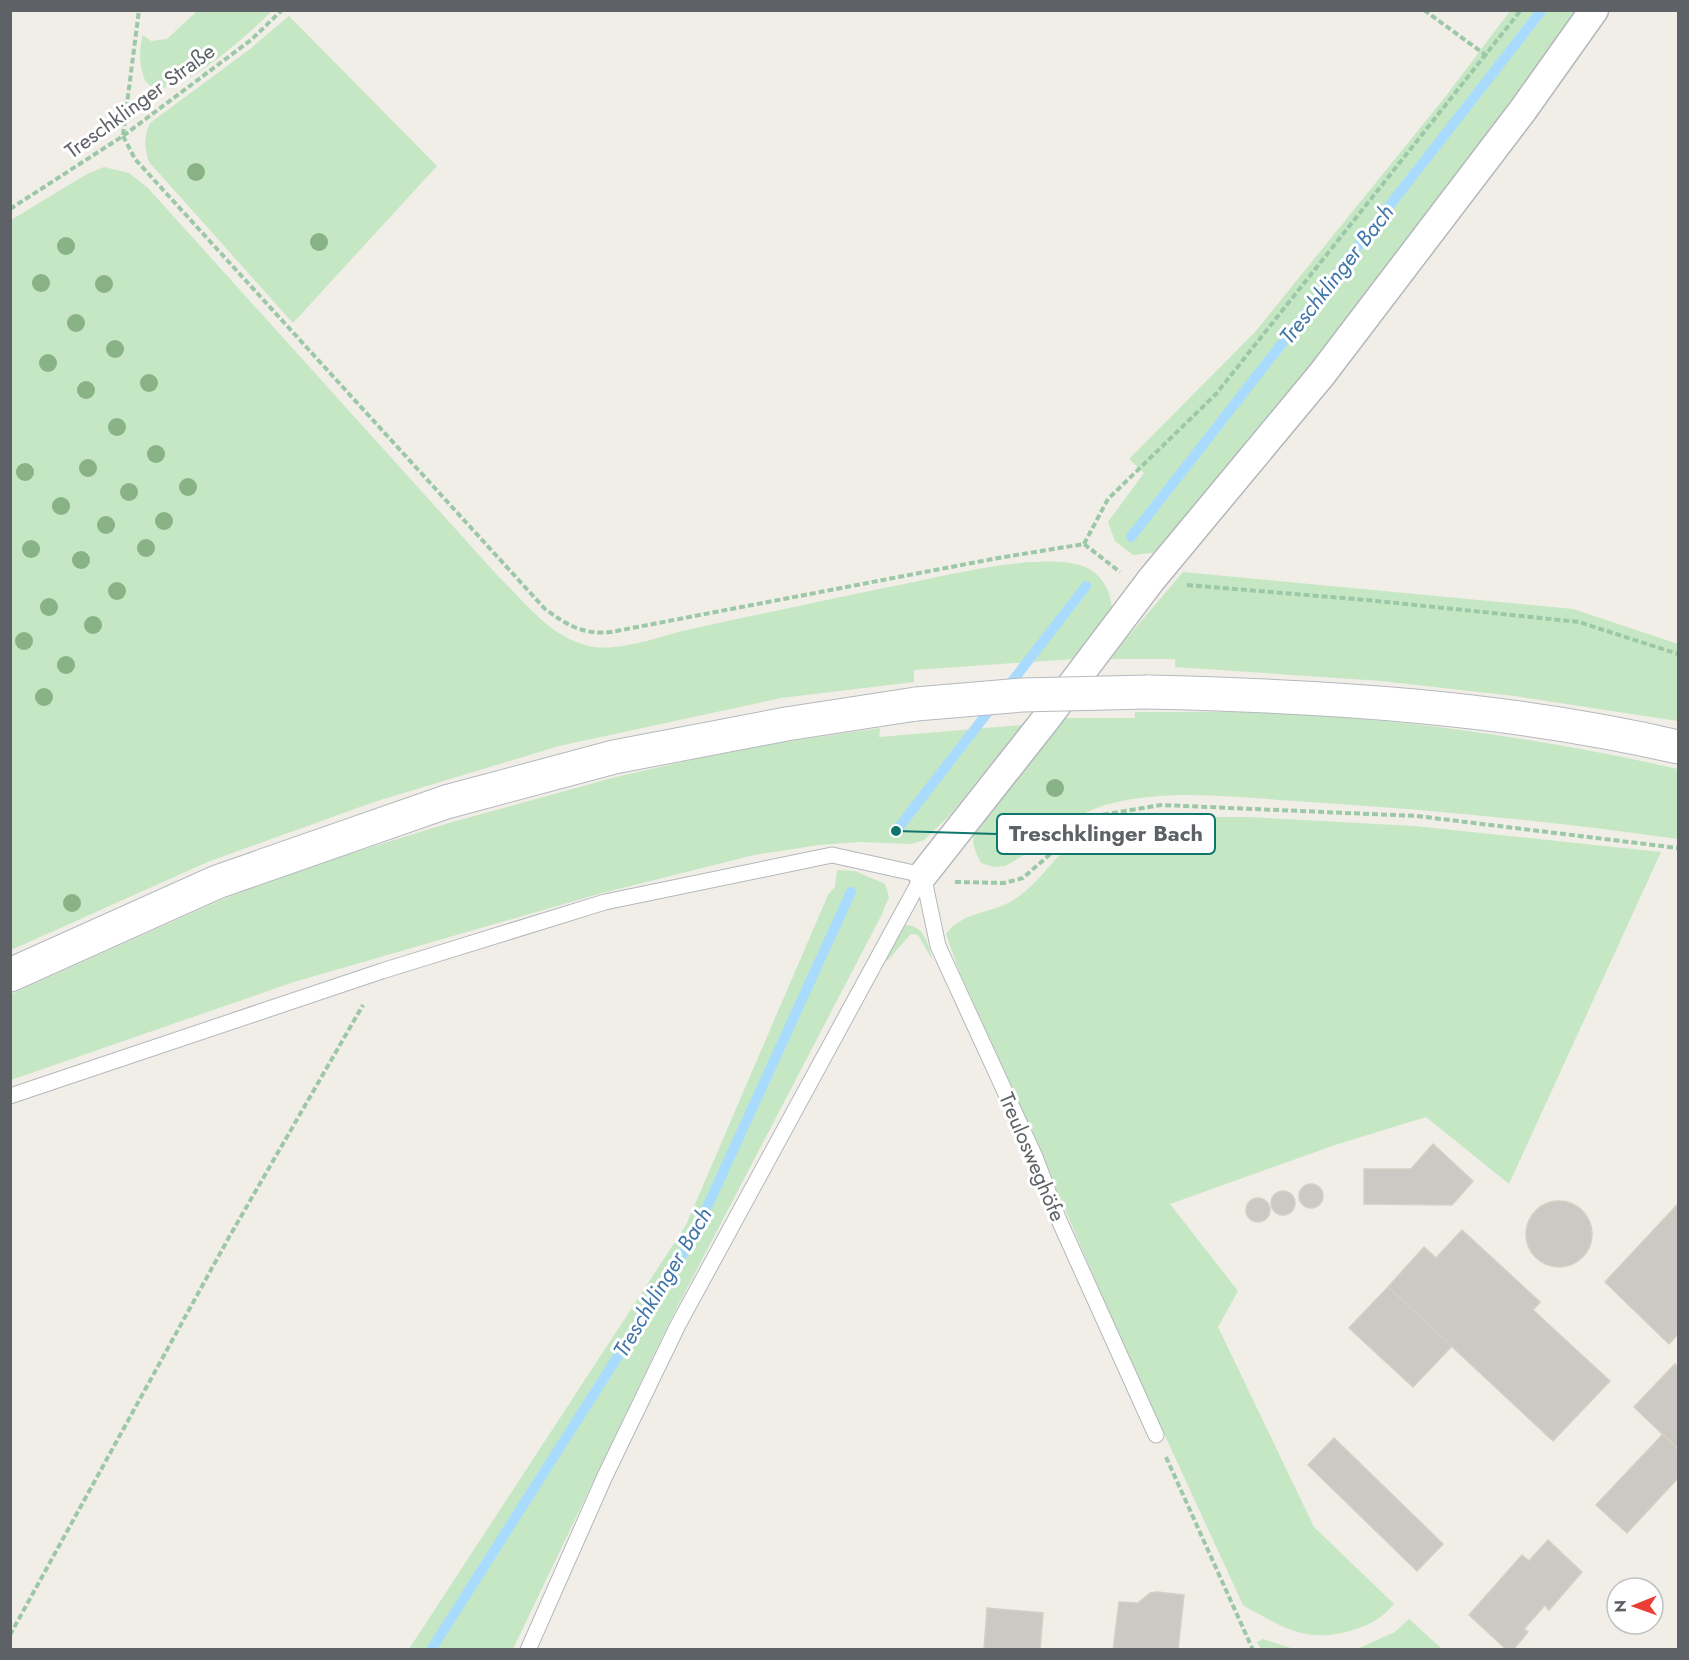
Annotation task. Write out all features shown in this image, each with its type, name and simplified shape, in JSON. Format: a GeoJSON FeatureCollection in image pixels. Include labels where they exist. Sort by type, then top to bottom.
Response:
{"type":"FeatureCollection","features":[{"type":"Feature","properties":{"kind":"main road"},"geometry":{"type":"LineString","coordinates":[[10,975],[217,882],[446,802],[614,757],[786,724],[916,704],[1022,695],[1147,692],[1285,695],[1512,718],[1678,747]]}},
{"type":"Feature","properties":{"kind":"street"},"geometry":{"type":"LineString","coordinates":[[923,874],[1046,719],[1147,585],[1322,374],[1523,110],[1594,10]]}},
{"type":"Feature","properties":{"kind":"lane"},"geometry":{"type":"LineString","coordinates":[[10,1096],[382,971],[605,902],[832,855],[923,874],[678,1325],[605,1476],[528,1650]]}},
{"type":"Feature","properties":{"kind":"lane","name":"Treulosweghöfe"},"geometry":{"type":"LineString","coordinates":[[923,874],[938,946],[1035,1157],[1058,1218],[1156,1435]]}},
{"type":"Feature","properties":{"kind":"path"},"geometry":{"type":"LineString","coordinates":[[139,10],[123,136],[135,159],[545,609],[570,627],[593,634],[611,633],[998,558],[1084,544],[1147,585],[1579,622],[1678,654]]}},
{"type":"Feature","properties":{"kind":"path","name":"Treschklinger Straße"},"geometry":{"type":"LineString","coordinates":[[10,209],[123,136],[251,40],[282,10]]}},
{"type":"Feature","properties":{"kind":"path"},"geometry":{"type":"LineString","coordinates":[[1424,10],[1487,56]]}},
{"type":"Feature","properties":{"kind":"path"},"geometry":{"type":"LineString","coordinates":[[1084,544],[1108,499],[1216,394],[1487,56],[1521,10]]}},
{"type":"Feature","properties":{"kind":"path"},"geometry":{"type":"LineString","coordinates":[[923,874],[962,884],[1004,882],[1023,878],[1074,833],[1102,816],[1161,805],[1418,816],[1678,848]]}},
{"type":"Feature","properties":{"kind":"path"},"geometry":{"type":"LineString","coordinates":[[10,1635],[228,1239],[382,971]]}},
{"type":"Feature","properties":{"kind":"path"},"geometry":{"type":"LineString","coordinates":[[1156,1435],[1253,1650]]}},
{"type":"Feature","properties":{"kind":"green space"},"geometry":{"type":"Polygon","coordinates":[[[198,10],[272,11],[207,66],[167,87],[152,86],[143,75],[141,65],[140,50],[143,35],[151,41],[167,39],[198,10]]]}},
{"type":"Feature","properties":{"kind":"green space"},"geometry":{"type":"Polygon","coordinates":[[[1510,11],[1580,11],[1375,286],[1269,420],[1159,552],[1133,555],[1115,541],[1108,522],[1144,473],[1129,459],[1255,332],[1446,96],[1510,11]]]}},
{"type":"Feature","properties":{"kind":"green space"},"geometry":{"type":"Polygon","coordinates":[[[289,16],[437,166],[293,323],[149,162],[145,142],[150,123],[250,49],[289,16]]]}},
{"type":"Feature","properties":{"kind":"green space"},"geometry":{"type":"Polygon","coordinates":[[[104,167],[129,173],[148,188],[497,575],[537,616],[572,640],[597,647],[623,646],[687,630],[949,575],[997,566],[1045,561],[1066,562],[1090,569],[1105,585],[1112,612],[1074,659],[914,670],[914,682],[781,698],[559,746],[374,802],[210,861],[11,950],[11,220],[87,174],[104,167]]]}},
{"type":"Feature","properties":{"kind":"green space"},"geometry":{"type":"Polygon","coordinates":[[[1183,572],[1573,609],[1678,644],[1678,721],[1515,696],[1381,681],[1175,667],[1175,659],[1109,659],[1183,572]]]}},
{"type":"Feature","properties":{"kind":"green space"},"geometry":{"type":"Polygon","coordinates":[[[1135,712],[1286,713],[1385,721],[1483,733],[1581,749],[1678,769],[1678,839],[1535,821],[1439,812],[1224,796],[1176,795],[1105,805],[1078,817],[1005,866],[994,867],[981,863],[974,845],[977,826],[1064,718],[1135,718],[1135,712]]]}},
{"type":"Feature","properties":{"kind":"green space"},"geometry":{"type":"Polygon","coordinates":[[[1022,725],[951,814],[924,840],[911,844],[860,842],[819,845],[754,855],[602,893],[294,982],[11,1080],[11,994],[221,900],[307,867],[449,823],[616,777],[748,747],[880,728],[879,737],[1022,725]]]}},
{"type":"Feature","properties":{"kind":"green space"},"geometry":{"type":"Polygon","coordinates":[[[1161,817],[1247,817],[1414,826],[1661,852],[1509,1184],[1426,1117],[1335,1145],[1170,1204],[1238,1291],[1218,1327],[1314,1527],[1394,1604],[1372,1622],[1339,1634],[1310,1635],[1297,1632],[1243,1605],[1120,1338],[1035,1139],[959,971],[946,934],[967,917],[1002,906],[1020,896],[1068,847],[1087,834],[1118,823],[1161,817]]]}},
{"type":"Feature","properties":{"kind":"green space"},"geometry":{"type":"Polygon","coordinates":[[[837,870],[855,871],[885,884],[889,897],[670,1321],[513,1649],[409,1649],[686,1225],[828,895],[835,887],[837,870]]]}},
{"type":"Feature","properties":{"kind":"green space"},"geometry":{"type":"Polygon","coordinates":[[[906,925],[913,926],[922,933],[928,943],[933,961],[918,935],[911,934],[887,961],[882,958],[906,925]]]}},
{"type":"Feature","properties":{"kind":"green space"},"geometry":{"type":"Polygon","coordinates":[[[1409,1619],[1442,1649],[1357,1649],[1395,1632],[1409,1619]]]}},
{"type":"Feature","properties":{"kind":"green space"},"geometry":{"type":"Polygon","coordinates":[[[1263,1639],[1294,1649],[1261,1649],[1257,1642],[1263,1639]]]}},
{"type":"Feature","properties":{"kind":"building"},"geometry":{"type":"Polygon","coordinates":[[[1433,1144],[1473,1181],[1452,1205],[1364,1204],[1364,1169],[1411,1169],[1433,1144]]]}},
{"type":"Feature","properties":{"kind":"building"},"geometry":{"type":"Polygon","coordinates":[[[1311,1184],[1320,1187],[1323,1196],[1320,1205],[1311,1208],[1302,1205],[1299,1196],[1302,1187],[1311,1184]]]}},
{"type":"Feature","properties":{"kind":"building"},"geometry":{"type":"Polygon","coordinates":[[[1283,1191],[1292,1194],[1295,1203],[1292,1212],[1283,1215],[1274,1212],[1271,1203],[1274,1194],[1283,1191]]]}},
{"type":"Feature","properties":{"kind":"building"},"geometry":{"type":"Polygon","coordinates":[[[1258,1198],[1267,1201],[1270,1210],[1267,1219],[1258,1222],[1249,1219],[1246,1210],[1249,1201],[1258,1198]]]}},
{"type":"Feature","properties":{"kind":"building"},"geometry":{"type":"Polygon","coordinates":[[[1559,1201],[1572,1204],[1582,1211],[1589,1221],[1592,1234],[1589,1247],[1582,1257],[1572,1264],[1559,1267],[1546,1264],[1536,1257],[1529,1247],[1526,1234],[1529,1221],[1536,1211],[1546,1204],[1559,1201]]]}},
{"type":"Feature","properties":{"kind":"building"},"geometry":{"type":"Polygon","coordinates":[[[1678,1204],[1678,1334],[1669,1344],[1605,1282],[1678,1204]]]}},
{"type":"Feature","properties":{"kind":"building"},"geometry":{"type":"Polygon","coordinates":[[[1462,1230],[1540,1302],[1533,1310],[1610,1381],[1553,1441],[1388,1287],[1424,1247],[1436,1258],[1462,1230]]]}},
{"type":"Feature","properties":{"kind":"building"},"geometry":{"type":"Polygon","coordinates":[[[1388,1287],[1452,1346],[1413,1387],[1349,1328],[1388,1287]]]}},
{"type":"Feature","properties":{"kind":"building"},"geometry":{"type":"Polygon","coordinates":[[[1675,1364],[1678,1368],[1678,1449],[1634,1407],[1675,1364]]]}},
{"type":"Feature","properties":{"kind":"building"},"geometry":{"type":"Polygon","coordinates":[[[1663,1434],[1678,1449],[1678,1478],[1627,1533],[1596,1505],[1663,1434]]]}},
{"type":"Feature","properties":{"kind":"building"},"geometry":{"type":"Polygon","coordinates":[[[1334,1438],[1443,1544],[1417,1571],[1308,1465],[1334,1438]]]}},
{"type":"Feature","properties":{"kind":"building"},"geometry":{"type":"Polygon","coordinates":[[[1548,1540],[1582,1572],[1549,1610],[1545,1605],[1524,1629],[1528,1632],[1513,1650],[1507,1650],[1469,1615],[1522,1555],[1529,1561],[1548,1540]]]}},
{"type":"Feature","properties":{"kind":"building"},"geometry":{"type":"Polygon","coordinates":[[[1150,1593],[1184,1595],[1178,1650],[1113,1650],[1119,1602],[1138,1603],[1150,1593]]]}},
{"type":"Feature","properties":{"kind":"building"},"geometry":{"type":"Polygon","coordinates":[[[987,1608],[1043,1613],[1040,1650],[984,1650],[987,1608]]]}},
{"type":"Feature","properties":{"kind":"waterway","name":"Treschklinger Bach"},"geometry":{"type":"LineString","coordinates":[[1131,537],[1542,10]]}},
{"type":"Feature","properties":{"kind":"waterway","name":"Treschklinger Bach"},"geometry":{"type":"LineString","coordinates":[[1007,688],[1086,586]]}},
{"type":"Feature","properties":{"kind":"waterway","name":"Treschklinger Bach"},"geometry":{"type":"LineString","coordinates":[[896,831],[995,703]]}},
{"type":"Feature","properties":{"kind":"waterway","name":"Treschklinger Bach"},"geometry":{"type":"LineString","coordinates":[[431,1650],[693,1238],[851,892]]}},
{"type":"Feature","properties":{"kind":"place","name":"Treschklinger Bach"},"geometry":{"type":"Point","coordinates":[896,831]}}]}
